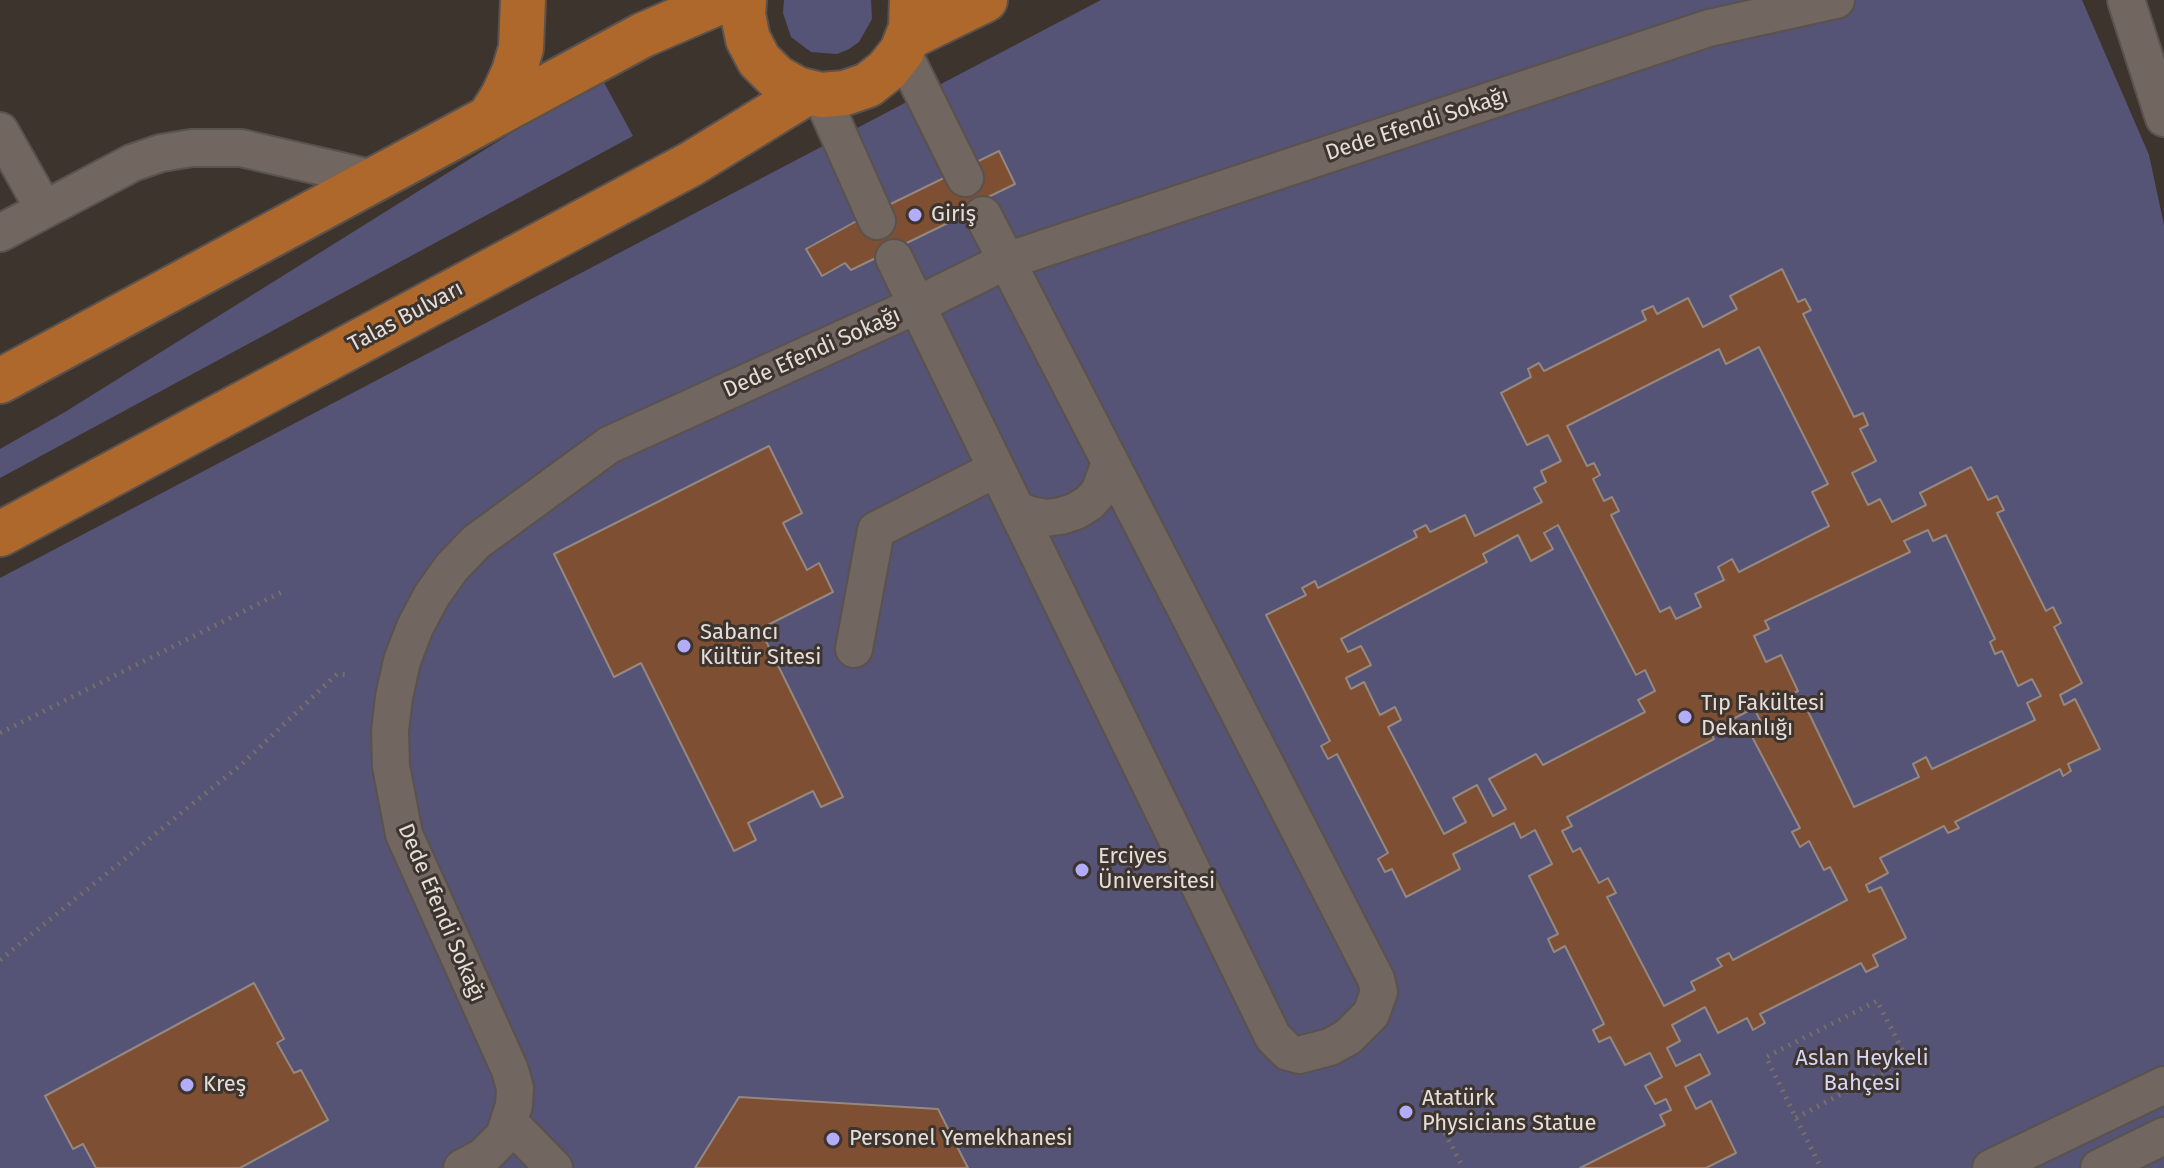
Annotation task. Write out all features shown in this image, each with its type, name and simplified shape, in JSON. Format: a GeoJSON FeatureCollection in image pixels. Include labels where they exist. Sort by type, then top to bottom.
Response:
{"type":"FeatureCollection","features":[{"type":"Feature","properties":{"kind":"main road"},"geometry":{"type":"LineString","coordinates":[[489,118],[514,72],[521,48],[523,0]]}},
{"type":"Feature","properties":{"kind":"main road"},"geometry":{"type":"LineString","coordinates":[[0,381],[643,35],[724,0]]}},
{"type":"Feature","properties":{"kind":"main road"},"geometry":{"type":"LineString","coordinates":[[744,0],[743,15],[748,39],[759,60],[776,77],[797,89],[814,93],[845,93],[868,85],[887,70],[907,30],[985,0]]}},
{"type":"Feature","properties":{"kind":"main road","name":"Talas Bulvarı"},"geometry":{"type":"LineString","coordinates":[[0,534],[691,164],[814,93]]}},
{"type":"Feature","properties":{"kind":"street","name":"Dede Efendi Sokağı"},"geometry":{"type":"LineString","coordinates":[[510,1123],[515,1088],[510,1070],[404,834],[395,800],[391,766],[390,731],[402,661],[422,611],[452,567],[476,542],[609,445],[915,306],[1006,261],[1709,28],[1836,0]]}},
{"type":"Feature","properties":{"kind":"street"},"geometry":{"type":"LineString","coordinates":[[2126,0],[2164,118]]}},
{"type":"Feature","properties":{"kind":"street"},"geometry":{"type":"LineString","coordinates":[[907,30],[965,178]]}},
{"type":"Feature","properties":{"kind":"street"},"geometry":{"type":"LineString","coordinates":[[814,93],[877,221]]}},
{"type":"Feature","properties":{"kind":"street"},"geometry":{"type":"LineString","coordinates":[[0,131],[44,209]]}},
{"type":"Feature","properties":{"kind":"street"},"geometry":{"type":"LineString","coordinates":[[0,233],[132,163],[161,153],[192,148],[253,150],[375,179]]}},
{"type":"Feature","properties":{"kind":"street"},"geometry":{"type":"LineString","coordinates":[[894,258],[1273,1037],[1288,1052],[1299,1055],[1330,1047],[1348,1037],[1371,1014],[1379,992],[1376,979],[983,215]]}},
{"type":"Feature","properties":{"kind":"street"},"geometry":{"type":"LineString","coordinates":[[1016,509],[1045,518],[1076,511],[1099,492],[1110,463]]}},
{"type":"Feature","properties":{"kind":"street"},"geometry":{"type":"LineString","coordinates":[[854,649],[876,530],[996,469]]}},
{"type":"Feature","properties":{"kind":"street"},"geometry":{"type":"LineString","coordinates":[[1991,1168],[2164,1085]]}},
{"type":"Feature","properties":{"kind":"street"},"geometry":{"type":"LineString","coordinates":[[462,1168],[494,1147],[510,1123],[554,1168]]}},
{"type":"Feature","properties":{"kind":"street"},"geometry":{"type":"LineString","coordinates":[[2099,1168],[2164,1136]]}},
{"type":"Feature","properties":{"kind":"path"},"geometry":{"type":"LineString","coordinates":[[0,733],[282,592]]}},
{"type":"Feature","properties":{"kind":"path"},"geometry":{"type":"LineString","coordinates":[[0,960],[243,763],[337,674],[349,675]]}},
{"type":"Feature","properties":{"kind":"path"},"geometry":{"type":"LineString","coordinates":[[1796,1118],[1907,1059],[1877,1001],[1766,1057],[1796,1118],[1821,1168]]}},
{"type":"Feature","properties":{"kind":"path"},"geometry":{"type":"LineString","coordinates":[[1423,1090],[1463,1168]]}},
{"type":"Feature","properties":{"kind":"green space"},"geometry":{"type":"Polygon","coordinates":[[[784,0],[871,0],[872,19],[859,42],[849,49],[837,54],[811,52],[791,37],[783,13],[784,0]]]}},
{"type":"Feature","properties":{"kind":"green space","name":"Erciyes Üniversitesi"},"geometry":{"type":"Polygon","coordinates":[[[1101,0],[2082,0],[2149,155],[2164,225],[2164,1168],[0,1168],[0,578],[1101,0]]]}},
{"type":"Feature","properties":{"kind":"green space"},"geometry":{"type":"Polygon","coordinates":[[[601,77],[633,136],[0,478],[0,449],[65,412],[601,77]]]}},
{"type":"Feature","properties":{"kind":"building","name":"Giriş"},"geometry":{"type":"Polygon","coordinates":[[[999,151],[1015,184],[982,200],[985,205],[851,270],[845,263],[822,276],[806,249],[999,151]]]}},
{"type":"Feature","properties":{"kind":"building","name":"Tıp Fakültesi Dekanlığı"},"geometry":{"type":"Polygon","coordinates":[[[1782,269],[1798,302],[1805,299],[1811,310],[1803,314],[1854,417],[1863,413],[1868,425],[1860,429],[1876,461],[1852,473],[1868,505],[1880,499],[1892,522],[1926,505],[1920,493],[1971,467],[1988,500],[1997,496],[2004,510],[1997,513],[2046,611],[2053,607],[2061,623],[2054,627],[2082,683],[2060,695],[2064,705],[2075,699],[2100,749],[2068,764],[2071,771],[2063,776],[2060,769],[1955,822],[1959,828],[1948,833],[1944,826],[1880,858],[1888,873],[1866,885],[1869,892],[1881,887],[1906,938],[1873,955],[1878,966],[1866,972],[1861,963],[1760,1014],[1765,1023],[1753,1030],[1747,1018],[1718,1033],[1705,1007],[1672,1025],[1680,1041],[1667,1048],[1676,1066],[1700,1054],[1710,1074],[1685,1087],[1696,1109],[1711,1101],[1736,1153],[1706,1168],[1580,1168],[1665,1125],[1660,1115],[1671,1110],[1666,1099],[1655,1104],[1645,1086],[1662,1077],[1650,1053],[1625,1065],[1610,1037],[1599,1042],[1593,1030],[1604,1024],[1565,946],[1554,952],[1548,939],[1558,934],[1529,876],[1552,864],[1535,830],[1521,838],[1514,823],[1453,854],[1460,869],[1406,897],[1392,869],[1385,872],[1378,859],[1388,853],[1337,754],[1328,759],[1321,746],[1330,741],[1266,615],[1306,595],[1302,588],[1315,581],[1318,588],[1417,537],[1414,531],[1426,525],[1430,532],[1465,515],[1475,536],[1542,502],[1534,488],[1546,482],[1541,471],[1561,461],[1548,435],[1527,445],[1501,393],[1531,377],[1528,369],[1539,363],[1544,371],[1646,320],[1642,311],[1653,306],[1657,314],[1688,298],[1703,327],[1737,309],[1730,296],[1782,269]],[[1759,347],[1726,364],[1719,349],[1567,426],[1587,466],[1594,463],[1600,475],[1593,479],[1604,501],[1612,497],[1619,511],[1611,515],[1660,612],[1670,607],[1676,619],[1701,607],[1695,594],[1724,580],[1718,567],[1732,559],[1739,572],[1829,526],[1812,492],[1828,484],[1759,347]],[[1558,525],[1544,533],[1553,549],[1531,561],[1518,535],[1483,554],[1487,562],[1341,639],[1348,652],[1361,646],[1371,665],[1346,678],[1351,689],[1364,682],[1380,715],[1395,707],[1401,720],[1388,727],[1444,834],[1466,822],[1453,798],[1477,785],[1493,816],[1506,809],[1489,779],[1536,754],[1543,765],[1645,712],[1638,700],[1655,691],[1645,670],[1636,675],[1558,525]],[[1928,530],[1904,541],[1910,552],[1765,621],[1769,629],[1754,636],[1766,662],[1781,655],[1798,691],[1788,696],[1794,708],[1804,703],[1854,807],[1919,777],[1913,764],[1926,757],[1932,769],[2035,720],[2027,703],[2041,696],[2032,679],[2018,686],[2002,651],[1995,654],[1990,642],[1995,639],[1946,535],[1933,541],[1928,530]],[[1754,708],[1710,731],[1714,739],[1567,817],[1572,826],[1562,831],[1573,852],[1580,848],[1599,883],[1608,878],[1616,893],[1607,897],[1664,1006],[1695,990],[1691,982],[1722,966],[1717,959],[1729,953],[1733,960],[1847,900],[1830,867],[1824,870],[1809,841],[1800,847],[1792,832],[1800,828],[1749,731],[1762,724],[1754,708]]]}},
{"type":"Feature","properties":{"kind":"building","name":"Sabancı Kültür Sitesi"},"geometry":{"type":"Polygon","coordinates":[[[769,446],[802,513],[783,523],[807,570],[819,563],[833,592],[760,629],[843,797],[821,807],[813,791],[748,823],[756,840],[734,851],[641,663],[614,677],[554,554],[769,446]]]}},
{"type":"Feature","properties":{"kind":"building","name":"Kreş"},"geometry":{"type":"Polygon","coordinates":[[[254,983],[284,1039],[277,1043],[294,1073],[301,1070],[328,1120],[240,1168],[96,1168],[83,1144],[73,1149],[45,1096],[254,983]]]}},
{"type":"Feature","properties":{"kind":"building","name":"Personel Yemekhanesi"},"geometry":{"type":"Polygon","coordinates":[[[739,1097],[938,1109],[968,1168],[695,1168],[739,1097]]]}},
{"type":"Feature","properties":{"kind":"place","name":"Giriş"},"geometry":{"type":"Point","coordinates":[915,215]}},
{"type":"Feature","properties":{"kind":"place","name":"Sabancı Kültür Sitesi"},"geometry":{"type":"Point","coordinates":[684,646]}},
{"type":"Feature","properties":{"kind":"place","name":"Tıp Fakültesi Dekanlığı"},"geometry":{"type":"Point","coordinates":[1685,717]}},
{"type":"Feature","properties":{"kind":"place","name":"Erciyes Üniversitesi"},"geometry":{"type":"Point","coordinates":[1082,870]}},
{"type":"Feature","properties":{"kind":"place","name":"Kreş"},"geometry":{"type":"Point","coordinates":[187,1085]}},
{"type":"Feature","properties":{"kind":"place","name":"Atatürk Physicians Statue"},"geometry":{"type":"Point","coordinates":[1406,1112]}},
{"type":"Feature","properties":{"kind":"place","name":"Personel Yemekhanesi"},"geometry":{"type":"Point","coordinates":[833,1139]}},
{"type":"Feature","properties":{"kind":"park label","name":"Aslan Heykeli Bahçesi"},"geometry":{"type":"Point","coordinates":[1862,1072]}}]}
